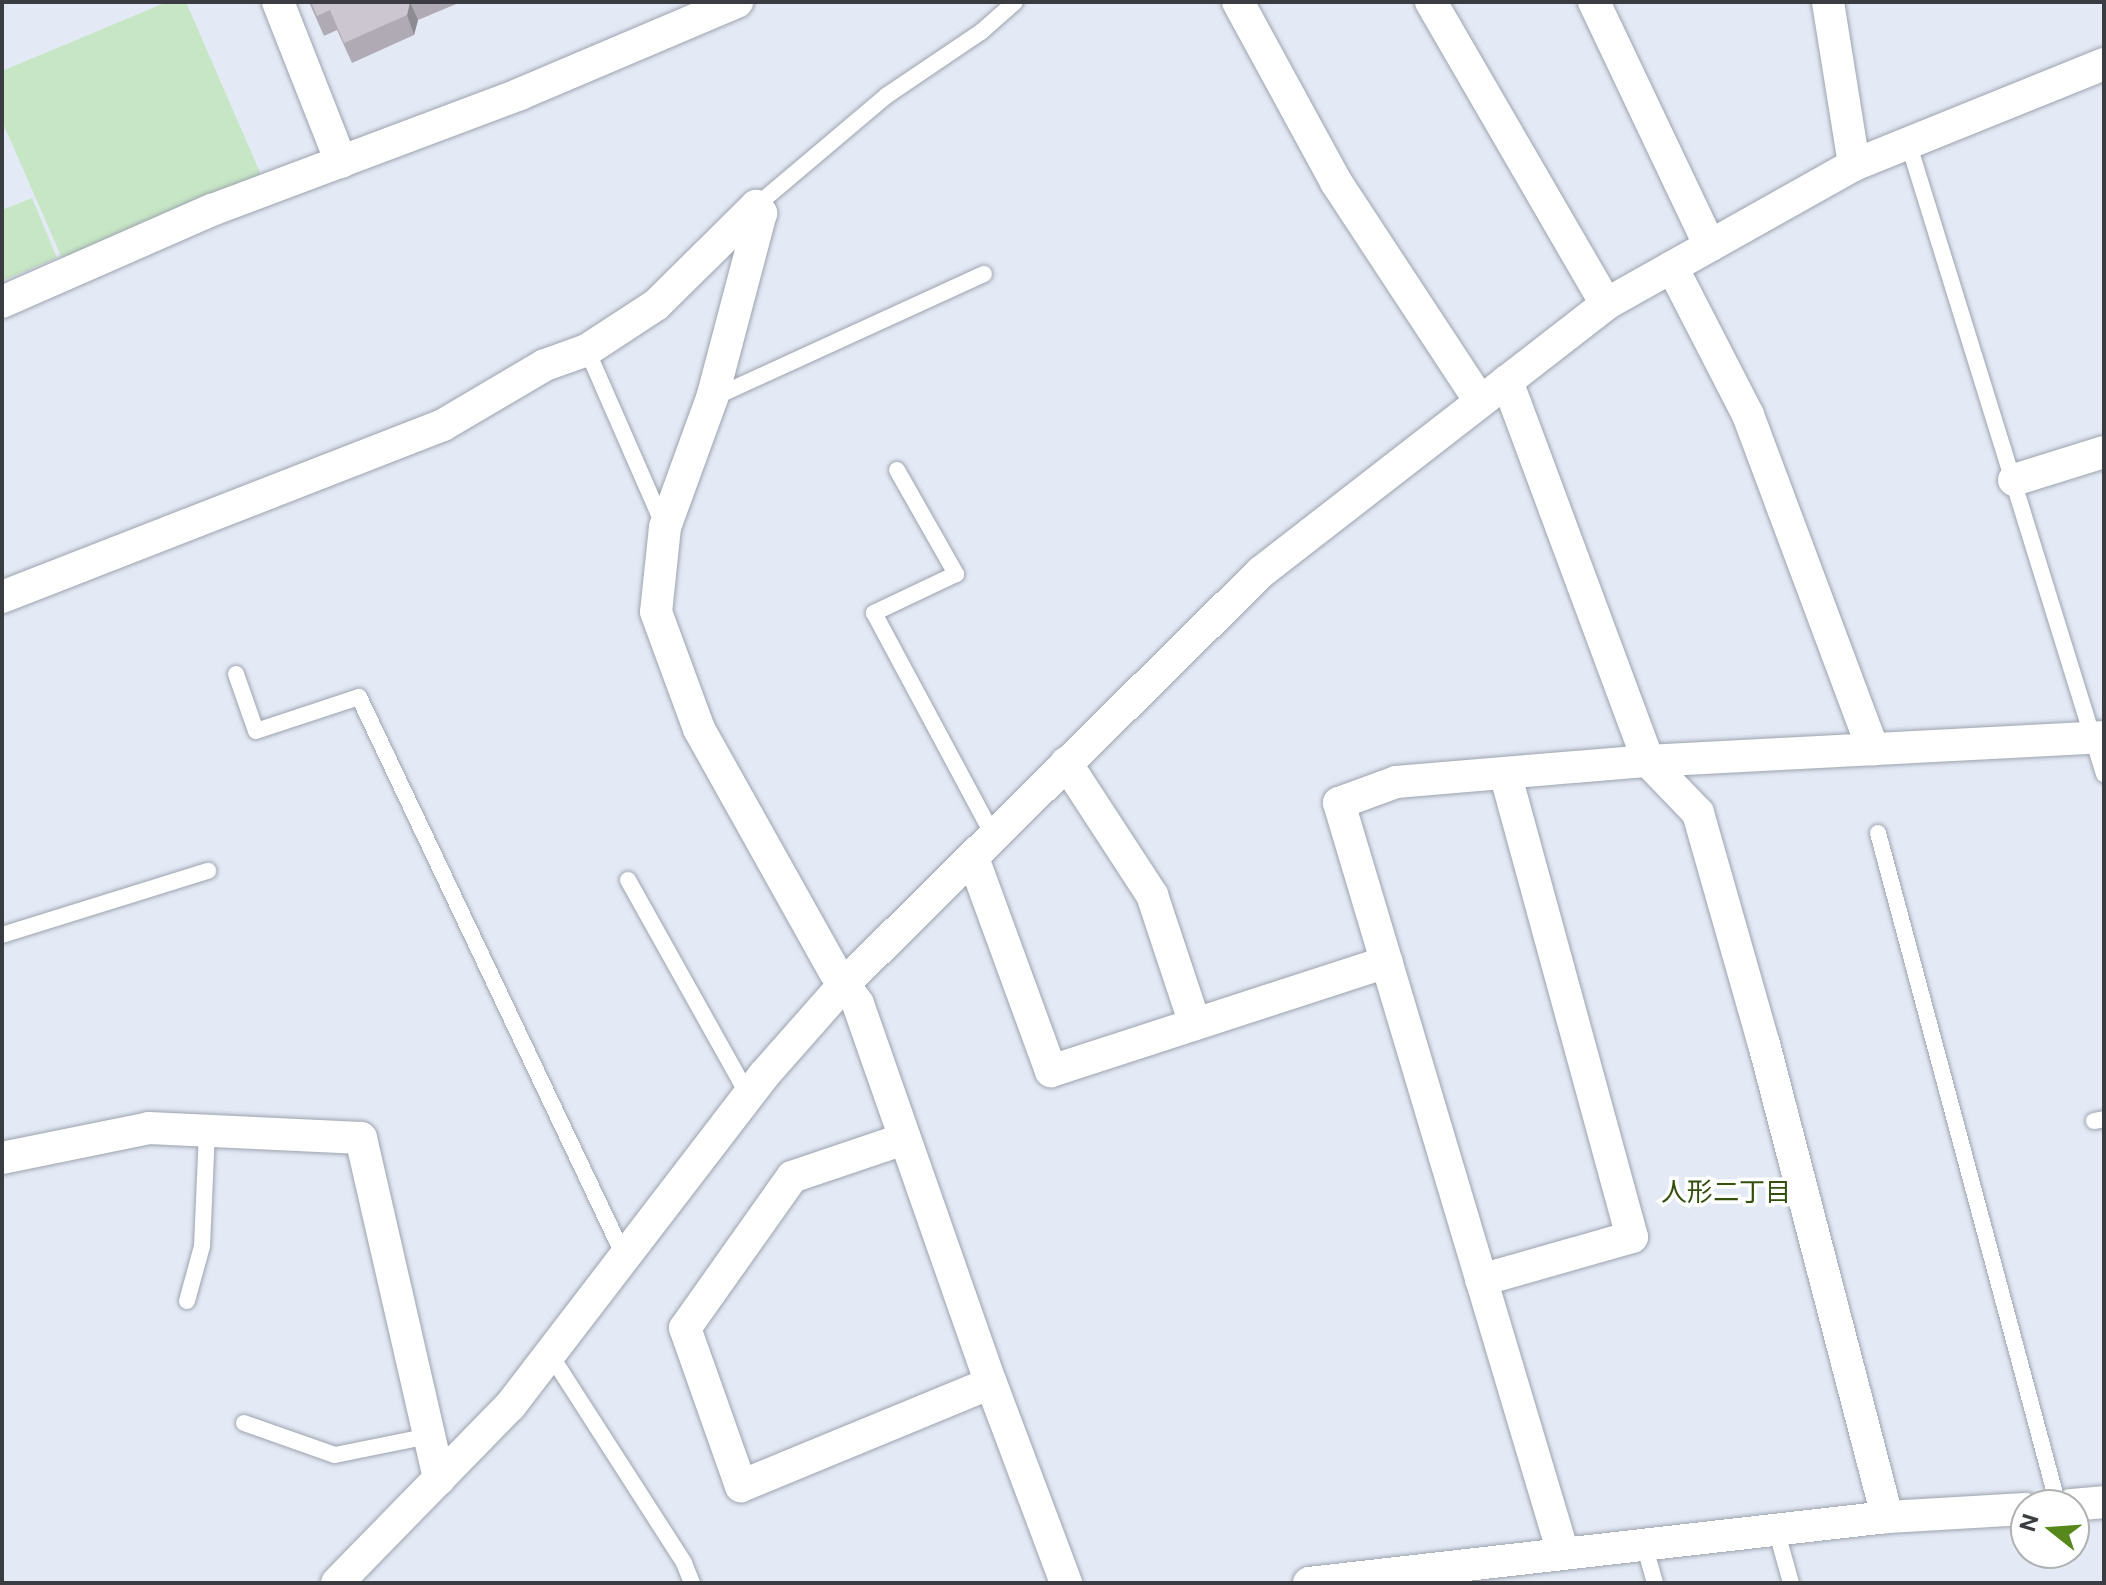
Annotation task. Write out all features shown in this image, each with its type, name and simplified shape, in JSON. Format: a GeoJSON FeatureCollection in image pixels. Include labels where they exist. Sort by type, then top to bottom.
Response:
{"type":"FeatureCollection","features":[{"type":"Feature","properties":{"kind":"street"},"geometry":{"type":"LineString","coordinates":[[278,2],[341,162]]}},
{"type":"Feature","properties":{"kind":"street"},"geometry":{"type":"LineString","coordinates":[[2,302],[199,216],[520,94],[737,2]]}},
{"type":"Feature","properties":{"kind":"street"},"geometry":{"type":"LineString","coordinates":[[1238,2],[1336,182],[1479,400]]}},
{"type":"Feature","properties":{"kind":"street"},"geometry":{"type":"LineString","coordinates":[[1431,2],[1606,304]]}},
{"type":"Feature","properties":{"kind":"street"},"geometry":{"type":"LineString","coordinates":[[1594,2],[1710,246]]}},
{"type":"Feature","properties":{"kind":"street"},"geometry":{"type":"LineString","coordinates":[[1828,2],[1854,165]]}},
{"type":"Feature","properties":{"kind":"street"},"geometry":{"type":"LineString","coordinates":[[337,1583],[510,1406],[748,1095],[845,983],[1261,572],[1606,304],[1854,165],[2104,64]]}},
{"type":"Feature","properties":{"kind":"street"},"geometry":{"type":"LineString","coordinates":[[2,597],[443,425],[545,365],[587,350],[656,305],[756,206],[761,213],[712,398],[665,527],[656,612],[699,729],[835,972],[858,1004],[991,1383],[1066,1583]]}},
{"type":"Feature","properties":{"kind":"street"},"geometry":{"type":"LineString","coordinates":[[1672,267],[1748,415],[1873,749]]}},
{"type":"Feature","properties":{"kind":"street"},"geometry":{"type":"LineString","coordinates":[[1507,381],[1648,761],[1698,813],[1764,1044],[1887,1517]]}},
{"type":"Feature","properties":{"kind":"street"},"geometry":{"type":"LineString","coordinates":[[2014,480],[2104,452]]}},
{"type":"Feature","properties":{"kind":"street"},"geometry":{"type":"LineString","coordinates":[[1563,1553],[1339,803],[1396,782],[1648,761],[2099,737]]}},
{"type":"Feature","properties":{"kind":"street"},"geometry":{"type":"LineString","coordinates":[[1066,763],[1152,895],[1195,1024]]}},
{"type":"Feature","properties":{"kind":"street"},"geometry":{"type":"LineString","coordinates":[[1481,1280],[1632,1237],[1505,773]]}},
{"type":"Feature","properties":{"kind":"street"},"geometry":{"type":"LineString","coordinates":[[984,847],[1051,1071],[1387,962]]}},
{"type":"Feature","properties":{"kind":"street"},"geometry":{"type":"LineString","coordinates":[[2,1158],[149,1128],[361,1138],[439,1479]]}},
{"type":"Feature","properties":{"kind":"street"},"geometry":{"type":"LineString","coordinates":[[904,1139],[792,1177],[685,1328],[741,1486],[991,1383]]}},
{"type":"Feature","properties":{"kind":"street"},"geometry":{"type":"LineString","coordinates":[[1309,1583],[1887,1517],[2010,1510]]}},
{"type":"Feature","properties":{"kind":"lane"},"geometry":{"type":"LineString","coordinates":[[756,206],[886,96],[981,32],[1015,2]]}},
{"type":"Feature","properties":{"kind":"lane"},"geometry":{"type":"LineString","coordinates":[[1908,142],[2099,737],[2104,774]]}},
{"type":"Feature","properties":{"kind":"lane"},"geometry":{"type":"LineString","coordinates":[[712,398],[984,274]]}},
{"type":"Feature","properties":{"kind":"lane"},"geometry":{"type":"LineString","coordinates":[[587,350],[665,527]]}},
{"type":"Feature","properties":{"kind":"lane"},"geometry":{"type":"LineString","coordinates":[[897,470],[956,574],[874,613],[984,847]]}},
{"type":"Feature","properties":{"kind":"lane"},"geometry":{"type":"LineString","coordinates":[[236,674],[256,731],[359,697],[625,1258]]}},
{"type":"Feature","properties":{"kind":"lane"},"geometry":{"type":"LineString","coordinates":[[1878,833],[2054,1489]]}},
{"type":"Feature","properties":{"kind":"lane"},"geometry":{"type":"LineString","coordinates":[[2,935],[208,871]]}},
{"type":"Feature","properties":{"kind":"lane"},"geometry":{"type":"LineString","coordinates":[[628,880],[748,1095]]}},
{"type":"Feature","properties":{"kind":"lane"},"geometry":{"type":"LineString","coordinates":[[187,1301],[202,1246],[207,1130]]}},
{"type":"Feature","properties":{"kind":"lane"},"geometry":{"type":"LineString","coordinates":[[550,1354],[684,1563],[692,1583]]}},
{"type":"Feature","properties":{"kind":"lane"},"geometry":{"type":"LineString","coordinates":[[244,1423],[335,1455],[429,1436]]}},
{"type":"Feature","properties":{"kind":"lane"},"geometry":{"type":"LineString","coordinates":[[1776,1529],[1791,1583]]}},
{"type":"Feature","properties":{"kind":"lane"},"geometry":{"type":"LineString","coordinates":[[1644,1544],[1655,1583]]}},
{"type":"Feature","properties":{"kind":"green space"},"geometry":{"type":"Polygon","coordinates":[[[167,2],[186,2],[262,177],[62,258],[2,121],[2,71],[167,2]]]}},
{"type":"Feature","properties":{"kind":"green space"},"geometry":{"type":"Polygon","coordinates":[[[32,198],[57,258],[2,281],[2,210],[32,198]]]}},
{"type":"Feature","properties":{"kind":"building"},"geometry":{"type":"Polygon","coordinates":[[[311,2],[410,2],[407,15],[344,43],[330,10],[317,16],[311,2]]]}},
{"type":"Feature","properties":{"kind":"district","name":"人形二丁目"},"geometry":{"type":"Point","coordinates":[1726,1192]}}]}
